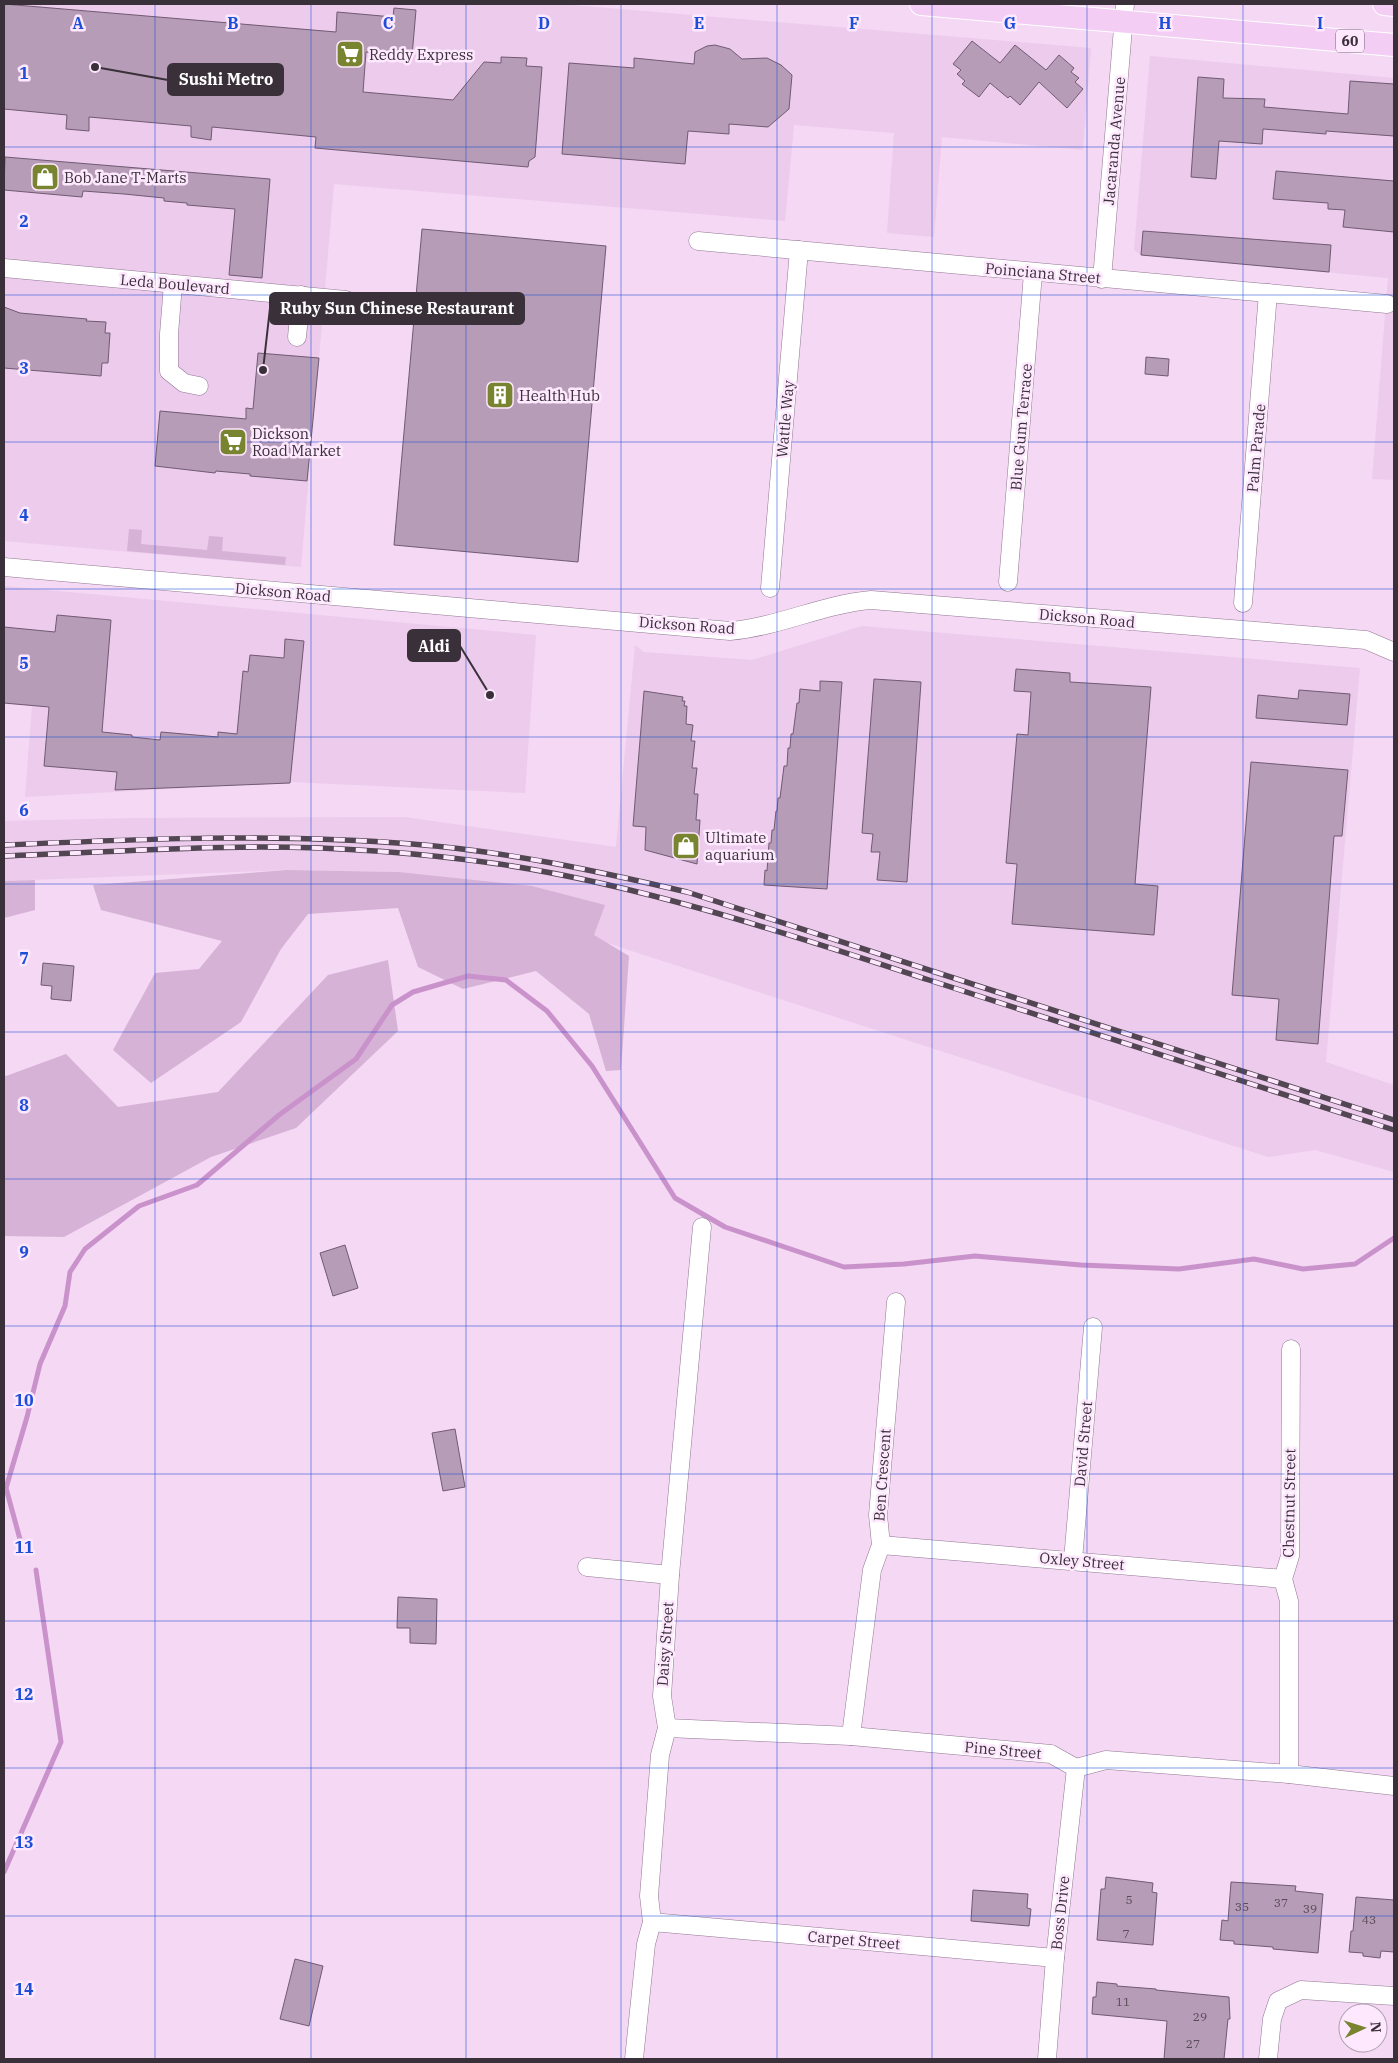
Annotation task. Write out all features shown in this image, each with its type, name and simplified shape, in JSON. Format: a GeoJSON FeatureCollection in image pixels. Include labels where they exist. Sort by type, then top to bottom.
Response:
{"type":"FeatureCollection","features":[{"type":"Feature","properties":{"kind":"main road","name":"60"},"geometry":{"type":"LineString","coordinates":[[920,4],[1125,13],[1394,45]]}},
{"type":"Feature","properties":{"kind":"main road"},"geometry":{"type":"LineString","coordinates":[[1384,4],[1394,5]]}},
{"type":"Feature","properties":{"kind":"street","name":"Jacaranda Avenue"},"geometry":{"type":"LineString","coordinates":[[1102,279],[1125,13]]}},
{"type":"Feature","properties":{"kind":"street","name":"Poinciana Street"},"geometry":{"type":"LineString","coordinates":[[698,241],[1388,304]]}},
{"type":"Feature","properties":{"kind":"street","name":"Wattle Way"},"geometry":{"type":"LineString","coordinates":[[770,588],[799,250]]}},
{"type":"Feature","properties":{"kind":"street","name":"Leda Boulevard"},"geometry":{"type":"LineString","coordinates":[[4,268],[346,300]]}},
{"type":"Feature","properties":{"kind":"street","name":"Blue Gum Terrace"},"geometry":{"type":"LineString","coordinates":[[1008,582],[1033,273]]}},
{"type":"Feature","properties":{"kind":"street"},"geometry":{"type":"LineString","coordinates":[[174,284],[169,334],[169,371],[184,383],[199,386]]}},
{"type":"Feature","properties":{"kind":"street","name":"Palm Parade"},"geometry":{"type":"LineString","coordinates":[[1243,603],[1268,293]]}},
{"type":"Feature","properties":{"kind":"street"},"geometry":{"type":"LineString","coordinates":[[297,337],[301,295]]}},
{"type":"Feature","properties":{"kind":"street","name":"Dickson Road"},"geometry":{"type":"LineString","coordinates":[[4,567],[730,630],[751,629],[851,602],[871,600],[1366,640],[1394,652]]}},
{"type":"Feature","properties":{"kind":"street","name":"Daisy Street"},"geometry":{"type":"LineString","coordinates":[[634,2059],[646,1944],[652,1922],[649,1896],[660,1755],[667,1728],[662,1696],[670,1575],[702,1228]]}},
{"type":"Feature","properties":{"kind":"street","name":"Ben Crescent"},"geometry":{"type":"LineString","coordinates":[[851,1736],[872,1570],[881,1546],[878,1515],[896,1302]]}},
{"type":"Feature","properties":{"kind":"street","name":"David Street"},"geometry":{"type":"LineString","coordinates":[[1073,1560],[1093,1327]]}},
{"type":"Feature","properties":{"kind":"street","name":"Chestnut Street"},"geometry":{"type":"LineString","coordinates":[[1289,1774],[1289,1601],[1283,1579],[1290,1556],[1291,1350]]}},
{"type":"Feature","properties":{"kind":"street","name":"Oxley Street"},"geometry":{"type":"LineString","coordinates":[[881,1546],[1073,1560],[1283,1579]]}},
{"type":"Feature","properties":{"kind":"street"},"geometry":{"type":"LineString","coordinates":[[587,1567],[670,1575]]}},
{"type":"Feature","properties":{"kind":"street","name":"Pine Street"},"geometry":{"type":"LineString","coordinates":[[667,1728],[851,1736],[1051,1754],[1076,1768]]}},
{"type":"Feature","properties":{"kind":"street"},"geometry":{"type":"LineString","coordinates":[[1076,1768],[1106,1760],[1289,1774],[1394,1786]]}},
{"type":"Feature","properties":{"kind":"street","name":"Boss Drive"},"geometry":{"type":"LineString","coordinates":[[1046,2059],[1076,1768]]}},
{"type":"Feature","properties":{"kind":"street","name":"Carpet Street"},"geometry":{"type":"LineString","coordinates":[[652,1922],[1055,1958]]}},
{"type":"Feature","properties":{"kind":"street"},"geometry":{"type":"LineString","coordinates":[[1268,2059],[1272,2020],[1278,2001],[1301,1990],[1394,1996]]}},
{"type":"Feature","properties":{"kind":"shaded area"},"geometry":{"type":"Polygon","coordinates":[[[7,4],[559,4],[1091,48],[1083,150],[942,137],[934,237],[887,233],[894,133],[794,125],[785,221],[334,184],[301,567],[4,541],[4,38],[7,4]]]}},
{"type":"Feature","properties":{"kind":"shaded area"},"geometry":{"type":"Polygon","coordinates":[[[1150,56],[1394,78],[1394,480],[1372,479],[1388,278],[1141,255],[1134,250],[1150,56]]]}},
{"type":"Feature","properties":{"kind":"shaded area"},"geometry":{"type":"Polygon","coordinates":[[[129,529],[142,530],[141,544],[207,550],[209,536],[223,537],[222,551],[286,557],[285,565],[127,551],[129,529]]]}},
{"type":"Feature","properties":{"kind":"shaded area"},"geometry":{"type":"Polygon","coordinates":[[[4,586],[536,635],[525,793],[292,782],[25,797],[32,706],[4,704],[4,586]]]}},
{"type":"Feature","properties":{"kind":"shaded area"},"geometry":{"type":"Polygon","coordinates":[[[862,626],[1360,668],[1326,1062],[1394,1085],[1394,1172],[1315,1150],[1268,1157],[638,953],[398,872],[287,870],[4,881],[4,821],[136,818],[404,817],[616,847],[635,645],[644,652],[752,660],[862,626]]]}},
{"type":"Feature","properties":{"kind":"shaded area"},"geometry":{"type":"Polygon","coordinates":[[[287,870],[398,872],[532,886],[605,905],[594,935],[629,956],[621,1070],[606,1071],[589,1014],[536,971],[463,989],[418,967],[398,908],[308,914],[281,949],[241,1022],[151,1083],[113,1050],[155,973],[199,969],[222,941],[101,910],[93,885],[287,870]]]}},
{"type":"Feature","properties":{"kind":"shaded area"},"geometry":{"type":"Polygon","coordinates":[[[35,880],[35,910],[4,918],[4,881],[35,880]]]}},
{"type":"Feature","properties":{"kind":"shaded area"},"geometry":{"type":"Polygon","coordinates":[[[388,960],[398,1031],[296,1128],[211,1157],[64,1237],[4,1236],[4,1075],[6,1076],[66,1054],[118,1107],[218,1092],[328,975],[388,960]]]}},
{"type":"Feature","properties":{"kind":"building"},"geometry":{"type":"Polygon","coordinates":[[[4,4],[336,32],[337,12],[393,17],[394,8],[416,10],[412,56],[366,52],[363,92],[453,100],[484,62],[501,63],[501,57],[527,58],[526,66],[542,67],[535,157],[529,161],[528,167],[315,148],[316,137],[212,127],[211,140],[191,137],[191,126],[89,117],[89,131],[66,129],[67,115],[4,109],[4,4]]]}},
{"type":"Feature","properties":{"kind":"building"},"geometry":{"type":"Polygon","coordinates":[[[972,41],[1000,63],[1015,45],[1046,70],[1059,55],[1074,68],[1071,72],[1079,78],[1075,82],[1083,89],[1067,108],[1039,82],[1020,105],[990,83],[979,97],[962,84],[965,81],[957,74],[961,70],[953,64],[972,41]]]}},
{"type":"Feature","properties":{"kind":"building"},"geometry":{"type":"Polygon","coordinates":[[[715,45],[730,49],[742,59],[767,58],[781,65],[792,75],[789,109],[768,127],[729,124],[729,134],[688,131],[685,164],[562,154],[569,63],[634,68],[634,58],[694,64],[695,52],[707,46],[715,45]]]}},
{"type":"Feature","properties":{"kind":"building"},"geometry":{"type":"Polygon","coordinates":[[[1198,77],[1224,79],[1223,98],[1265,99],[1264,107],[1348,114],[1350,81],[1394,84],[1394,136],[1326,131],[1326,134],[1263,129],[1262,144],[1219,141],[1216,179],[1191,177],[1198,77]]]}},
{"type":"Feature","properties":{"kind":"building"},"geometry":{"type":"Polygon","coordinates":[[[5,157],[270,179],[262,278],[229,275],[235,209],[187,205],[187,203],[164,201],[164,198],[124,194],[83,191],[82,197],[4,190],[5,157]]]}},
{"type":"Feature","properties":{"kind":"building"},"geometry":{"type":"Polygon","coordinates":[[[1276,171],[1394,181],[1394,232],[1343,227],[1345,210],[1328,209],[1328,203],[1273,199],[1276,171]]]}},
{"type":"Feature","properties":{"kind":"building","name":"Health Hub"},"geometry":{"type":"Polygon","coordinates":[[[422,229],[606,246],[578,562],[394,545],[422,229]]]}},
{"type":"Feature","properties":{"kind":"building"},"geometry":{"type":"Polygon","coordinates":[[[1143,231],[1331,245],[1329,272],[1141,255],[1143,231]]]}},
{"type":"Feature","properties":{"kind":"building"},"geometry":{"type":"Polygon","coordinates":[[[4,307],[20,313],[106,322],[105,333],[110,333],[108,363],[102,363],[101,376],[4,368],[4,307]]]}},
{"type":"Feature","properties":{"kind":"building"},"geometry":{"type":"Polygon","coordinates":[[[258,353],[319,358],[307,481],[155,466],[160,411],[246,419],[246,408],[253,409],[258,353]]]}},
{"type":"Feature","properties":{"kind":"building"},"geometry":{"type":"Polygon","coordinates":[[[1146,357],[1169,359],[1168,376],[1145,374],[1146,357]]]}},
{"type":"Feature","properties":{"kind":"building"},"geometry":{"type":"Polygon","coordinates":[[[57,615],[111,620],[102,732],[160,740],[161,732],[218,737],[218,732],[237,734],[243,671],[248,672],[250,655],[284,658],[285,639],[304,641],[290,783],[115,790],[117,772],[44,766],[49,707],[4,703],[4,627],[55,632],[57,615]]]}},
{"type":"Feature","properties":{"kind":"building"},"geometry":{"type":"Polygon","coordinates":[[[1016,669],[1070,673],[1070,682],[1151,687],[1135,884],[1158,886],[1154,935],[1012,924],[1017,864],[1006,863],[1017,734],[1028,735],[1031,692],[1014,691],[1016,669]]]}},
{"type":"Feature","properties":{"kind":"building"},"geometry":{"type":"Polygon","coordinates":[[[874,679],[921,682],[907,882],[877,880],[880,852],[871,852],[873,834],[862,833],[874,679]]]}},
{"type":"Feature","properties":{"kind":"building"},"geometry":{"type":"Polygon","coordinates":[[[820,681],[842,682],[827,889],[764,885],[769,843],[771,843],[772,830],[774,830],[784,766],[787,766],[788,748],[790,748],[791,734],[793,734],[800,689],[820,691],[820,681]]]}},
{"type":"Feature","properties":{"kind":"building"},"geometry":{"type":"Polygon","coordinates":[[[1299,690],[1350,694],[1347,725],[1256,718],[1258,695],[1298,699],[1299,690]]]}},
{"type":"Feature","properties":{"kind":"building"},"geometry":{"type":"Polygon","coordinates":[[[644,691],[683,697],[682,701],[685,701],[684,706],[687,706],[686,724],[693,725],[691,741],[695,741],[692,768],[697,768],[694,794],[698,794],[696,820],[700,820],[697,864],[645,850],[646,827],[633,826],[644,691]]]}},
{"type":"Feature","properties":{"kind":"building"},"geometry":{"type":"Polygon","coordinates":[[[1251,762],[1348,770],[1342,836],[1334,836],[1318,1044],[1276,1040],[1279,999],[1232,995],[1251,762]]]}},
{"type":"Feature","properties":{"kind":"building"},"geometry":{"type":"Polygon","coordinates":[[[43,963],[74,966],[71,1001],[51,999],[52,986],[41,985],[43,963]]]}},
{"type":"Feature","properties":{"kind":"building"},"geometry":{"type":"Polygon","coordinates":[[[345,1245],[358,1288],[333,1296],[320,1253],[345,1245]]]}},
{"type":"Feature","properties":{"kind":"building"},"geometry":{"type":"Polygon","coordinates":[[[455,1429],[465,1487],[443,1491],[432,1433],[455,1429]]]}},
{"type":"Feature","properties":{"kind":"building"},"geometry":{"type":"Polygon","coordinates":[[[398,1597],[437,1599],[436,1644],[410,1643],[410,1628],[397,1628],[398,1597]]]}},
{"type":"Feature","properties":{"kind":"building"},"geometry":{"type":"Polygon","coordinates":[[[1106,1877],[1153,1883],[1152,1892],[1157,1893],[1153,1945],[1097,1940],[1101,1889],[1105,1889],[1106,1877]]]}},
{"type":"Feature","properties":{"kind":"building"},"geometry":{"type":"Polygon","coordinates":[[[1231,1882],[1296,1886],[1295,1891],[1323,1894],[1318,1953],[1234,1944],[1234,1941],[1220,1940],[1222,1920],[1228,1921],[1231,1882]]]}},
{"type":"Feature","properties":{"kind":"building"},"geometry":{"type":"Polygon","coordinates":[[[973,1890],[1028,1894],[1027,1908],[1031,1909],[1029,1926],[971,1921],[973,1890]]]}},
{"type":"Feature","properties":{"kind":"building"},"geometry":{"type":"Polygon","coordinates":[[[1356,1897],[1394,1900],[1394,1952],[1381,1951],[1380,1958],[1363,1956],[1363,1953],[1349,1952],[1356,1897]]]}},
{"type":"Feature","properties":{"kind":"building"},"geometry":{"type":"Polygon","coordinates":[[[295,1959],[323,1966],[309,2026],[280,2019],[295,1959]]]}},
{"type":"Feature","properties":{"kind":"building"},"geometry":{"type":"Polygon","coordinates":[[[1097,1982],[1117,1984],[1117,1986],[1229,1997],[1230,2019],[1228,2019],[1224,2059],[1164,2059],[1167,2021],[1092,2014],[1093,1997],[1096,1997],[1097,1982]]]}},
{"type":"Feature","properties":{"kind":"waterway"},"geometry":{"type":"LineString","coordinates":[[21,1543],[6,1488],[40,1364],[65,1306],[70,1272],[85,1249],[139,1206],[197,1185],[279,1115],[356,1059],[392,1005],[413,992],[468,976],[506,980],[547,1011],[592,1066],[675,1198],[725,1227],[844,1267],[904,1264],[975,1256],[1081,1265],[1179,1269],[1254,1259],[1303,1269],[1355,1264],[1394,1238]]}},
{"type":"Feature","properties":{"kind":"waterway"},"geometry":{"type":"LineString","coordinates":[[4,1872],[61,1742],[36,1570]]}},
{"type":"Feature","properties":{"kind":"railway"},"geometry":{"type":"LineString","coordinates":[[4,845],[208,838],[361,841],[482,851],[585,869],[687,892],[1394,1120]]}},
{"type":"Feature","properties":{"kind":"railway"},"geometry":{"type":"LineString","coordinates":[[4,856],[198,848],[321,848],[381,851],[440,857],[554,873],[662,898],[770,929],[1394,1130]]}},
{"type":"Feature","properties":{"kind":"place","name":"Reddy Express"},"geometry":{"type":"Point","coordinates":[350,54]}},
{"type":"Feature","properties":{"kind":"place","name":"Sushi Metro"},"geometry":{"type":"Point","coordinates":[95,67]}},
{"type":"Feature","properties":{"kind":"place","name":"Bob Jane T-Marts"},"geometry":{"type":"Point","coordinates":[45,177]}},
{"type":"Feature","properties":{"kind":"place","name":"Ruby Sun Chinese Restaurant"},"geometry":{"type":"Point","coordinates":[263,370]}},
{"type":"Feature","properties":{"kind":"place","name":"Health Hub"},"geometry":{"type":"Point","coordinates":[500,395]}},
{"type":"Feature","properties":{"kind":"place","name":"Dickson Road Market"},"geometry":{"type":"Point","coordinates":[233,442]}},
{"type":"Feature","properties":{"kind":"place","name":"Aldi"},"geometry":{"type":"Point","coordinates":[490,695]}},
{"type":"Feature","properties":{"kind":"place","name":"Ultimate aquarium"},"geometry":{"type":"Point","coordinates":[686,846]}}]}
